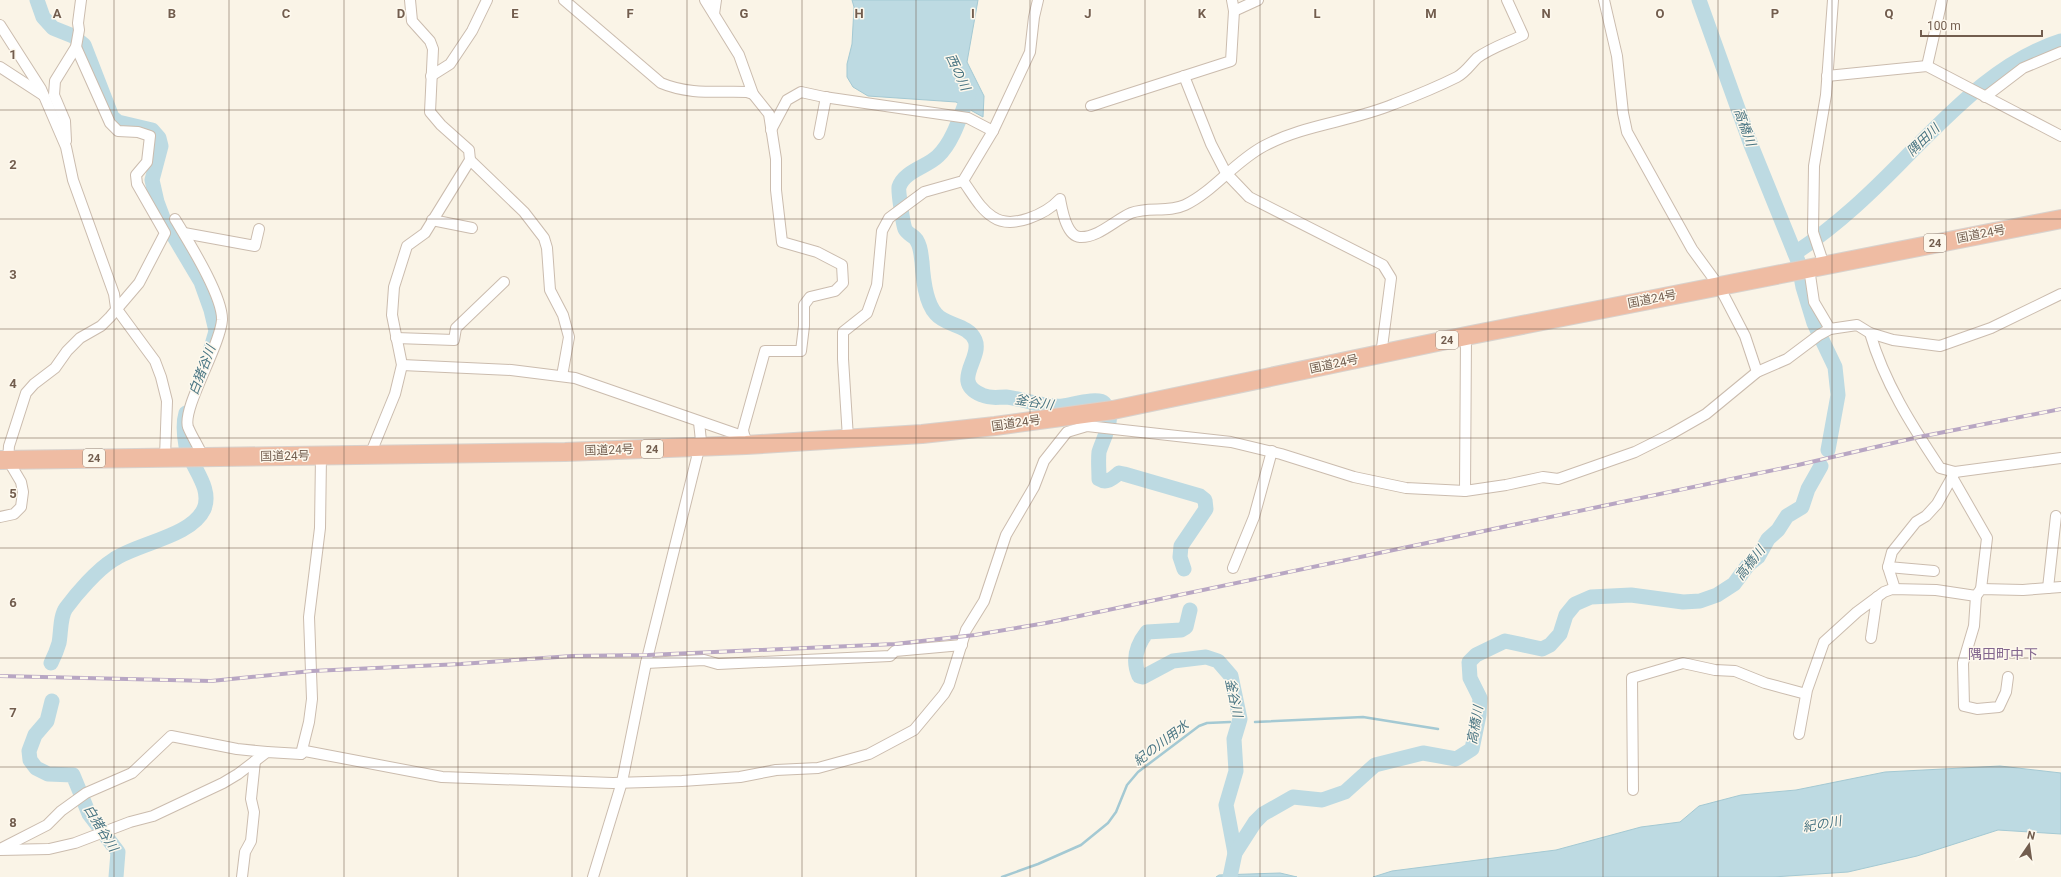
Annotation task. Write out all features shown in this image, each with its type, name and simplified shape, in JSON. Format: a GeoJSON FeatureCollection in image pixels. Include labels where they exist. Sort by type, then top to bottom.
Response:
{"type":"FeatureCollection","features":[{"type":"Feature","properties":{"kind":"highway","name":"国道24号"},"geometry":{"type":"LineString","coordinates":[[4,460],[565,452],[699,447],[746,441],[922,434],[995,426],[1107,419],[1466,336],[1783,274],[1818,261],[2061,219]]}},
{"type":"Feature","properties":{"kind":"street"},"geometry":{"type":"LineString","coordinates":[[81,0],[77,41],[110,124],[118,130],[138,132],[150,136],[147,162],[136,175],[137,184],[167,227]]}},
{"type":"Feature","properties":{"kind":"street"},"geometry":{"type":"LineString","coordinates":[[370,455],[395,394],[402,365],[392,315],[394,287],[407,246],[425,233],[470,160],[469,150],[430,112],[433,49],[430,41],[412,21],[410,0]]}},
{"type":"Feature","properties":{"kind":"street"},"geometry":{"type":"LineString","coordinates":[[431,76],[450,64],[472,31],[487,0]]}},
{"type":"Feature","properties":{"kind":"street"},"geometry":{"type":"LineString","coordinates":[[564,0],[661,83],[676,89],[694,92],[747,92],[753,94]]}},
{"type":"Feature","properties":{"kind":"street"},"geometry":{"type":"LineString","coordinates":[[705,0],[739,55],[753,94],[769,114],[770,130],[776,159],[776,190],[782,242],[817,252],[842,265],[843,283],[835,291],[810,297],[804,305],[804,326],[801,351],[765,351],[743,430],[746,441]]}},
{"type":"Feature","properties":{"kind":"street"},"geometry":{"type":"LineString","coordinates":[[714,14],[716,0]]}},
{"type":"Feature","properties":{"kind":"street"},"geometry":{"type":"LineString","coordinates":[[848,438],[843,359],[843,332],[867,313],[877,285],[882,231],[889,218],[924,192],[963,181],[993,131],[1030,52],[1034,18],[1038,0]]}},
{"type":"Feature","properties":{"kind":"street"},"geometry":{"type":"LineString","coordinates":[[1091,106],[1230,61],[1234,11],[1232,0]]}},
{"type":"Feature","properties":{"kind":"street"},"geometry":{"type":"LineString","coordinates":[[1234,11],[1258,0]]}},
{"type":"Feature","properties":{"kind":"street"},"geometry":{"type":"LineString","coordinates":[[963,181],[981,206],[994,218],[1013,222],[1034,217],[1055,204],[1060,199],[1069,228],[1076,236],[1081,237],[1094,234],[1132,212],[1142,210],[1168,210],[1183,206],[1200,197],[1242,159],[1264,146],[1312,126],[1380,109],[1459,76],[1478,58],[1523,35],[1507,0]]}},
{"type":"Feature","properties":{"kind":"street"},"geometry":{"type":"LineString","coordinates":[[1604,0],[1617,56],[1623,113],[1627,132],[1692,249],[1719,286],[1745,336],[1757,372]]}},
{"type":"Feature","properties":{"kind":"street"},"geometry":{"type":"LineString","coordinates":[[1830,329],[1814,302],[1818,261],[1813,232],[1814,166],[1827,76],[1833,0]]}},
{"type":"Feature","properties":{"kind":"street"},"geometry":{"type":"LineString","coordinates":[[1927,66],[1942,0]]}},
{"type":"Feature","properties":{"kind":"street"},"geometry":{"type":"LineString","coordinates":[[0,24],[44,96],[66,147]]}},
{"type":"Feature","properties":{"kind":"street"},"geometry":{"type":"LineString","coordinates":[[77,41],[55,81],[54,95],[65,121],[66,147],[73,180],[114,294],[116,308],[155,361],[162,377],[167,401],[172,457]]}},
{"type":"Feature","properties":{"kind":"street"},"geometry":{"type":"LineString","coordinates":[[1982,96],[2023,68],[2061,52]]}},
{"type":"Feature","properties":{"kind":"street"},"geometry":{"type":"LineString","coordinates":[[1827,76],[1927,66],[1968,86],[1982,96],[2061,136]]}},
{"type":"Feature","properties":{"kind":"street"},"geometry":{"type":"LineString","coordinates":[[0,67],[44,96]]}},
{"type":"Feature","properties":{"kind":"street"},"geometry":{"type":"LineString","coordinates":[[1184,76],[1211,144],[1226,173],[1249,197],[1383,265],[1391,278],[1381,355]]}},
{"type":"Feature","properties":{"kind":"street"},"geometry":{"type":"LineString","coordinates":[[770,130],[787,100],[801,92],[968,118],[993,131]]}},
{"type":"Feature","properties":{"kind":"street"},"geometry":{"type":"LineString","coordinates":[[819,134],[826,97]]}},
{"type":"Feature","properties":{"kind":"street"},"geometry":{"type":"LineString","coordinates":[[470,160],[524,212],[544,238],[547,248],[550,290],[563,315],[570,337],[562,376]]}},
{"type":"Feature","properties":{"kind":"street"},"geometry":{"type":"LineString","coordinates":[[0,517],[14,514],[21,507],[23,492],[21,482],[4,460],[26,394],[34,384],[55,368],[67,351],[80,338],[101,326],[139,283],[167,227],[175,219],[184,233],[218,300],[222,320],[212,355],[192,403],[187,425],[203,457]]}},
{"type":"Feature","properties":{"kind":"street"},"geometry":{"type":"LineString","coordinates":[[432,220],[472,228]]}},
{"type":"Feature","properties":{"kind":"street"},"geometry":{"type":"LineString","coordinates":[[184,233],[255,246],[259,229]]}},
{"type":"Feature","properties":{"kind":"street"},"geometry":{"type":"LineString","coordinates":[[396,338],[454,340],[456,328],[504,282]]}},
{"type":"Feature","properties":{"kind":"street"},"geometry":{"type":"LineString","coordinates":[[0,849],[47,825],[81,797],[132,774],[171,736],[237,749],[300,754],[305,751],[442,776],[622,782],[682,781],[740,776],[776,770],[818,768],[869,754],[914,730],[929,714],[949,685],[966,630],[984,601],[1006,535],[1034,487],[1044,461],[1067,432],[1107,419],[1272,451],[1354,477],[1406,488],[1465,491],[1506,485],[1543,476],[1558,479],[1635,452],[1706,414],[1757,372],[1787,359],[1811,340],[1830,329],[1857,325],[1870,333],[1893,340],[1940,346],[1991,328],[2061,294]]}},
{"type":"Feature","properties":{"kind":"street"},"geometry":{"type":"LineString","coordinates":[[1870,333],[1878,362],[1919,437],[1940,468],[1953,475],[1987,538],[1974,626],[1963,663],[1964,706],[1977,709],[1999,707],[2006,692],[2008,677]]}},
{"type":"Feature","properties":{"kind":"street"},"geometry":{"type":"LineString","coordinates":[[1465,491],[1466,336]]}},
{"type":"Feature","properties":{"kind":"street"},"geometry":{"type":"LineString","coordinates":[[402,365],[511,370],[575,378],[699,422],[746,441]]}},
{"type":"Feature","properties":{"kind":"street"},"geometry":{"type":"LineString","coordinates":[[593,877],[622,782],[646,663],[701,441],[699,422]]}},
{"type":"Feature","properties":{"kind":"street"},"geometry":{"type":"LineString","coordinates":[[1232,568],[1254,517],[1272,451]]}},
{"type":"Feature","properties":{"kind":"street"},"geometry":{"type":"LineString","coordinates":[[300,754],[309,722],[312,699],[309,617],[320,528],[321,456]]}},
{"type":"Feature","properties":{"kind":"street"},"geometry":{"type":"LineString","coordinates":[[1953,475],[2061,458]]}},
{"type":"Feature","properties":{"kind":"street"},"geometry":{"type":"LineString","coordinates":[[1895,589],[1888,567],[1892,552],[1916,522],[1926,516],[1938,504],[1953,475]]}},
{"type":"Feature","properties":{"kind":"street"},"geometry":{"type":"LineString","coordinates":[[2048,588],[2056,516]]}},
{"type":"Feature","properties":{"kind":"street"},"geometry":{"type":"LineString","coordinates":[[1888,567],[1934,571]]}},
{"type":"Feature","properties":{"kind":"street"},"geometry":{"type":"LineString","coordinates":[[1798,734],[1806,694],[1824,642],[1857,612],[1884,592],[1895,589],[1979,592],[2061,587]]}},
{"type":"Feature","properties":{"kind":"street"},"geometry":{"type":"LineString","coordinates":[[1871,638],[1877,597]]}},
{"type":"Feature","properties":{"kind":"street"},"geometry":{"type":"LineString","coordinates":[[646,663],[704,660],[718,664],[890,656],[895,651],[962,644]]}},
{"type":"Feature","properties":{"kind":"street"},"geometry":{"type":"LineString","coordinates":[[1634,790],[1635,772],[1631,715],[1632,678],[1679,663],[1715,670],[1735,671],[1765,683],[1806,694]]}},
{"type":"Feature","properties":{"kind":"street"},"geometry":{"type":"LineString","coordinates":[[0,849],[49,849],[75,843],[174,807],[223,783],[267,752]]}},
{"type":"Feature","properties":{"kind":"street"},"geometry":{"type":"LineString","coordinates":[[242,877],[245,852],[251,841],[254,812],[251,799],[255,761]]}},
{"type":"Feature","properties":{"kind":"water","name":"西の川"},"geometry":{"type":"Polygon","coordinates":[[[852,0],[978,0],[967,62],[984,96],[983,117],[956,102],[868,96],[853,87],[847,77],[847,64],[852,44],[854,7],[852,0]]]}},
{"type":"Feature","properties":{"kind":"water","name":"紀の川"},"geometry":{"type":"Polygon","coordinates":[[[2000,766],[2061,773],[2061,834],[1998,830],[1917,856],[1848,872],[1773,877],[1373,877],[1392,871],[1556,850],[1641,827],[1680,822],[1699,806],[1741,795],[1796,790],[1885,772],[2000,766]]]}},
{"type":"Feature","properties":{"kind":"water"},"geometry":{"type":"Polygon","coordinates":[[[1280,873],[1297,877],[1216,877],[1219,875],[1280,873]]]}},
{"type":"Feature","properties":{"kind":"waterway","name":"白猪谷川"},"geometry":{"type":"LineString","coordinates":[[37,0],[43,17],[53,28],[73,36],[84,45],[112,117],[118,122],[152,130],[159,138],[161,146],[152,180],[157,202],[163,218],[201,282],[211,310],[216,331],[211,348]]}},
{"type":"Feature","properties":{"kind":"waterway","name":"高橋川"},"geometry":{"type":"LineString","coordinates":[[1699,0],[1751,145],[1798,261],[1803,287],[1814,323],[1835,367],[1838,395],[1828,450]]}},
{"type":"Feature","properties":{"kind":"waterway","name":"隅田川"},"geometry":{"type":"LineString","coordinates":[[1795,253],[1826,231],[1855,207],[1943,120],[1979,88],[2018,60],[2061,41]]}},
{"type":"Feature","properties":{"kind":"waterway","name":"釜谷川"},"geometry":{"type":"LineString","coordinates":[[966,88],[969,94],[953,135],[944,150],[933,160],[906,177],[899,187],[904,226],[906,231],[916,239],[919,246],[924,282],[929,303],[940,318],[967,331],[975,340],[975,354],[968,377],[969,383],[973,390],[988,397],[1013,398],[1049,406],[1063,406],[1091,401],[1101,401],[1108,409],[1109,421],[1099,452],[1099,479],[1107,481],[1119,473],[1200,496],[1205,500],[1206,509],[1181,546],[1180,557],[1184,569]]}},
{"type":"Feature","properties":{"kind":"waterway","name":"白猪谷川"},"geometry":{"type":"LineString","coordinates":[[51,663],[59,643],[64,611],[88,582],[107,564],[123,554],[163,539],[188,526],[197,519],[204,509],[206,493],[200,477],[188,454],[186,446],[184,429],[186,413]]}},
{"type":"Feature","properties":{"kind":"waterway","name":"高橋川"},"geometry":{"type":"LineString","coordinates":[[1230,877],[1235,853],[1255,822],[1263,814],[1293,797],[1322,800],[1345,792],[1375,765],[1423,753],[1456,759],[1472,749],[1479,715],[1480,698],[1470,678],[1469,662],[1476,655],[1505,641],[1542,649],[1550,645],[1560,634],[1566,615],[1575,604],[1591,597],[1631,595],[1683,602],[1700,601],[1717,595],[1734,584],[1748,565],[1758,557],[1768,539],[1778,530],[1787,516],[1802,507],[1808,489],[1821,466]]}},
{"type":"Feature","properties":{"kind":"waterway","name":"釜谷川"},"geometry":{"type":"LineString","coordinates":[[1190,610],[1186,627],[1181,630],[1147,632],[1143,637],[1136,653],[1137,670],[1139,676],[1143,677],[1173,661],[1206,657],[1218,661],[1231,676],[1240,719],[1234,739],[1236,771],[1226,805],[1235,853]]}},
{"type":"Feature","properties":{"kind":"waterway","name":"白猪谷川"},"geometry":{"type":"LineString","coordinates":[[52,701],[47,721],[35,735],[29,751],[30,760],[36,768],[48,774],[73,775],[89,814],[118,852],[116,877]]}},
{"type":"Feature","properties":{"kind":"waterway","name":"紀の川用水"},"geometry":{"type":"LineString","coordinates":[[1255,722],[1363,717],[1438,729]]}},
{"type":"Feature","properties":{"kind":"waterway","name":"紀の川用水"},"geometry":{"type":"LineString","coordinates":[[1002,877],[1038,864],[1081,845],[1108,823],[1116,812],[1127,785],[1138,772],[1199,726],[1207,723],[1230,722]]}},
{"type":"Feature","properties":{"kind":"railway"},"geometry":{"type":"LineString","coordinates":[[0,676],[211,681],[312,671],[461,664],[572,656],[648,655],[895,644],[975,635],[1046,623],[1798,465],[1919,437],[2061,409]]}},
{"type":"Feature","properties":{"kind":"district","name":"隅田町中下"},"geometry":{"type":"Point","coordinates":[2003,654]}}]}
